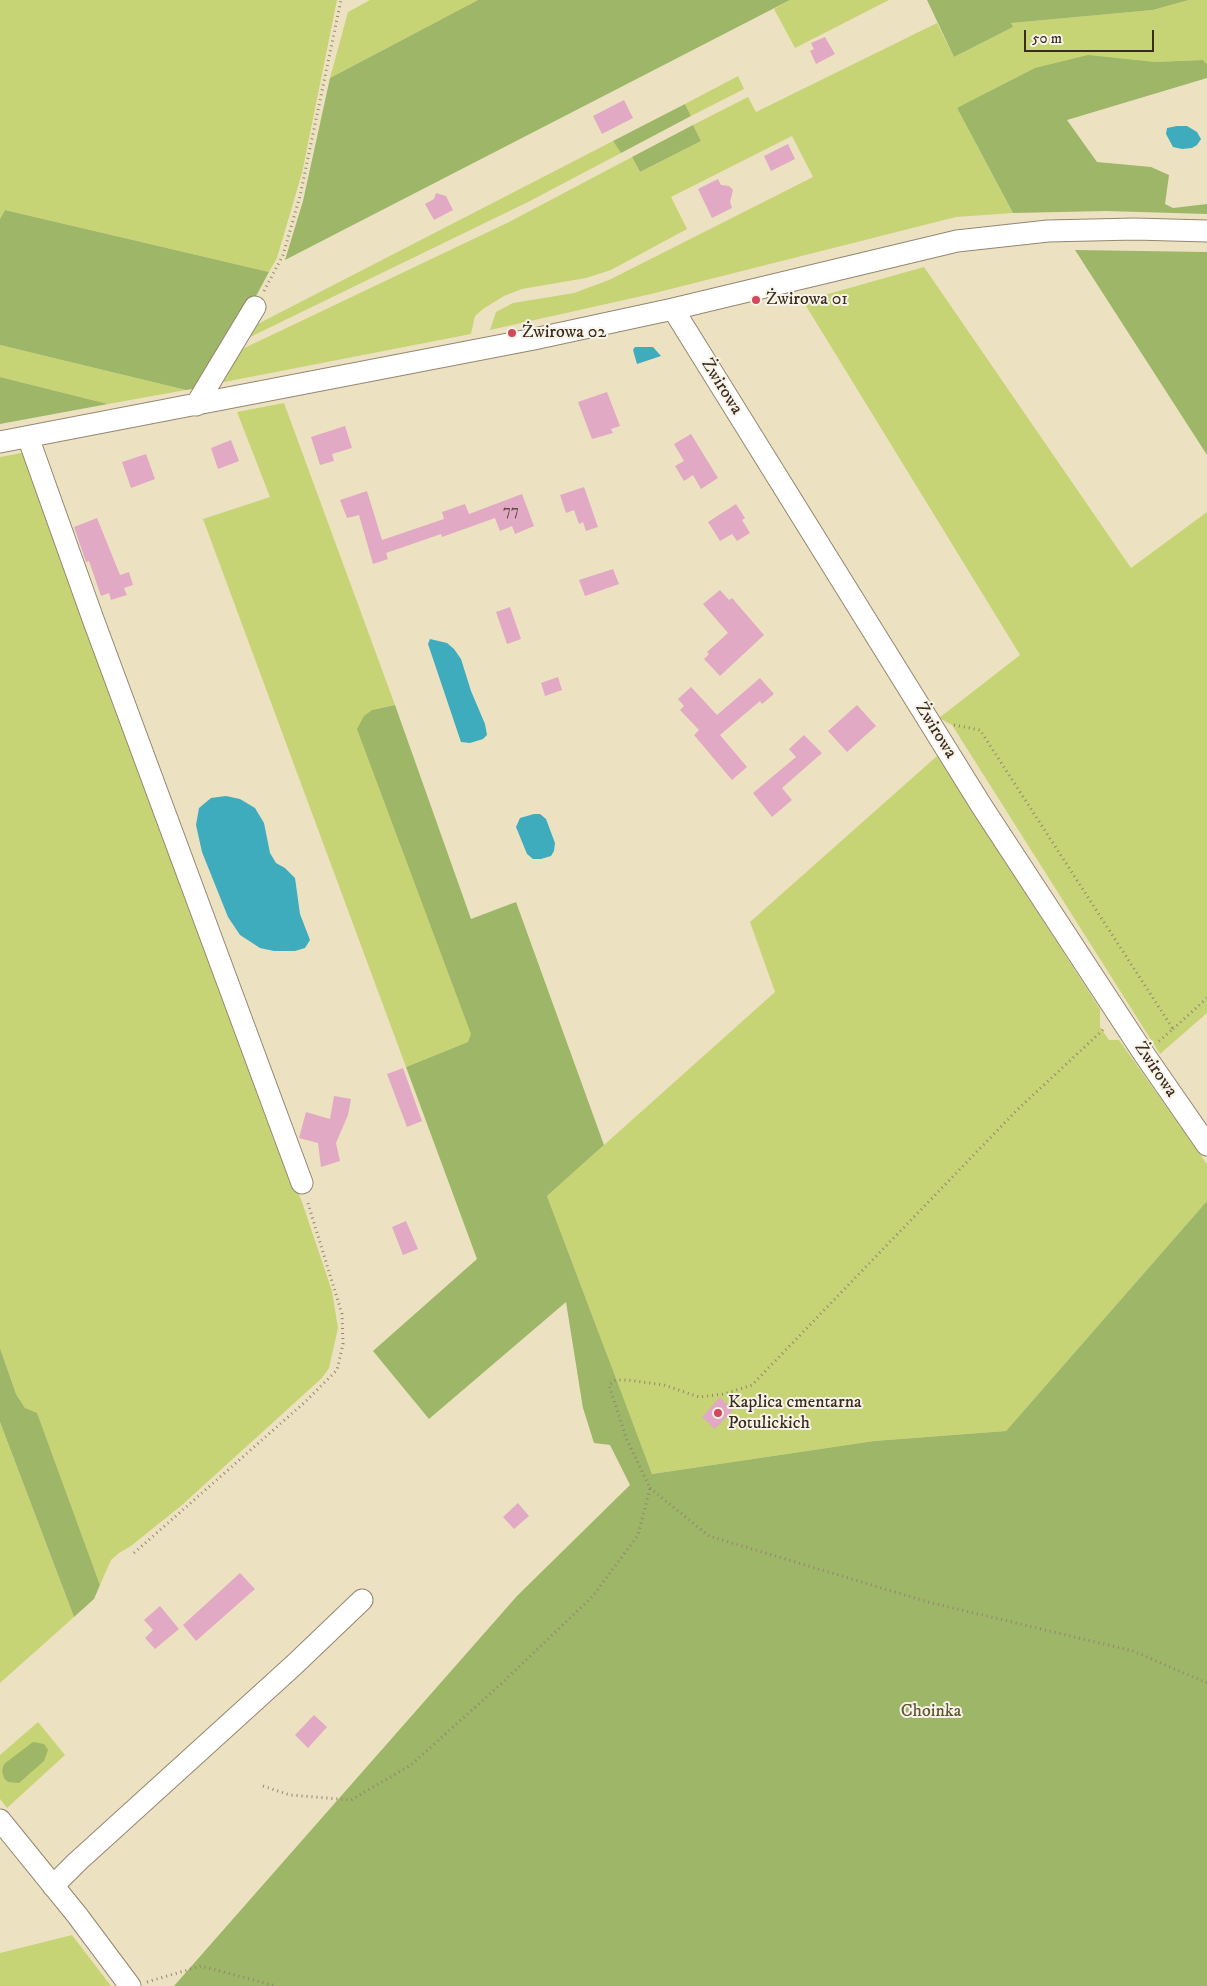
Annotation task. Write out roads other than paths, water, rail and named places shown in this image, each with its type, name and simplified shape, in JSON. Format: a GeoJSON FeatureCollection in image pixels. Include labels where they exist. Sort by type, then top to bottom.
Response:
{"type":"FeatureCollection","features":[{"type":"Feature","properties":{"kind":"street"},"geometry":{"type":"LineString","coordinates":[[0,442],[534,339],[673,309],[958,241],[1048,231],[1134,229],[1207,231]]}},
{"type":"Feature","properties":{"kind":"street"},"geometry":{"type":"LineString","coordinates":[[196,405],[255,308]]}},
{"type":"Feature","properties":{"kind":"street","name":"Żwirowa"},"geometry":{"type":"LineString","coordinates":[[673,309],[929,721],[1119,1016],[1207,1145]]}},
{"type":"Feature","properties":{"kind":"street"},"geometry":{"type":"LineString","coordinates":[[28,437],[96,628],[302,1183]]}},
{"type":"Feature","properties":{"kind":"street"},"geometry":{"type":"LineString","coordinates":[[53,1886],[76,1862],[294,1665],[362,1600]]}},
{"type":"Feature","properties":{"kind":"street"},"geometry":{"type":"LineString","coordinates":[[0,1820],[137,1985]]}},
{"type":"Feature","properties":{"kind":"water"},"geometry":{"type":"Polygon","coordinates":[[[1187,126],[1197,132],[1201,139],[1197,145],[1192,148],[1182,149],[1173,147],[1166,134],[1167,128],[1187,126]]]}},
{"type":"Feature","properties":{"kind":"water"},"geometry":{"type":"Polygon","coordinates":[[[635,347],[653,347],[661,356],[637,364],[633,350],[635,347]]]}},
{"type":"Feature","properties":{"kind":"water"},"geometry":{"type":"Polygon","coordinates":[[[430,639],[447,643],[461,659],[471,691],[485,724],[487,735],[483,739],[470,743],[461,742],[428,644],[430,639]]]}},
{"type":"Feature","properties":{"kind":"water"},"geometry":{"type":"Polygon","coordinates":[[[226,796],[240,799],[255,808],[264,823],[270,853],[276,863],[285,868],[295,878],[300,914],[310,940],[305,948],[295,951],[274,951],[260,948],[240,935],[228,917],[202,852],[196,825],[199,808],[211,798],[226,796]]]}},
{"type":"Feature","properties":{"kind":"water"},"geometry":{"type":"Polygon","coordinates":[[[540,814],[546,819],[555,843],[551,856],[541,859],[533,859],[527,854],[516,827],[520,818],[540,814]]]}},
{"type":"Feature","properties":{"kind":"place","name":"Żwirowa 01"},"geometry":{"type":"Point","coordinates":[756,300]}},
{"type":"Feature","properties":{"kind":"place","name":"Żwirowa 02"},"geometry":{"type":"Point","coordinates":[512,333]}},
{"type":"Feature","properties":{"kind":"place","name":"Kaplica cmentarna Potulickich"},"geometry":{"type":"Point","coordinates":[718,1413]}},
{"type":"Feature","properties":{"kind":"park label","name":"Choinka"},"geometry":{"type":"Point","coordinates":[931,1712]}}]}
